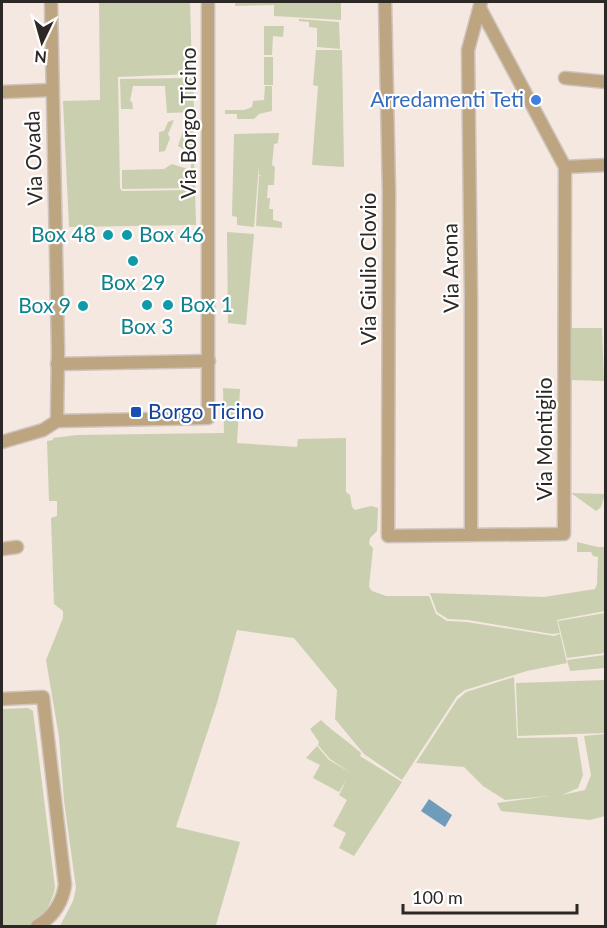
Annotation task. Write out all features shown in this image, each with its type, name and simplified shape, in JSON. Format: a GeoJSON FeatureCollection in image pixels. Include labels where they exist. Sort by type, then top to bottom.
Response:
{"type":"FeatureCollection","features":[{"type":"Feature","properties":{"kind":"street","name":"Via Ovada"},"geometry":{"type":"LineString","coordinates":[[51,2],[57,421]]}},
{"type":"Feature","properties":{"kind":"street","name":"Via Borgo Ticino"},"geometry":{"type":"LineString","coordinates":[[57,421],[208,418],[208,2]]}},
{"type":"Feature","properties":{"kind":"street","name":"Via Giulio Clovio"},"geometry":{"type":"LineString","coordinates":[[385,2],[388,192],[388,536]]}},
{"type":"Feature","properties":{"kind":"street"},"geometry":{"type":"LineString","coordinates":[[480,5],[565,167],[606,165]]}},
{"type":"Feature","properties":{"kind":"street","name":"Via Arona"},"geometry":{"type":"LineString","coordinates":[[471,535],[468,50],[480,5]]}},
{"type":"Feature","properties":{"kind":"street"},"geometry":{"type":"LineString","coordinates":[[565,78],[606,82]]}},
{"type":"Feature","properties":{"kind":"street"},"geometry":{"type":"LineString","coordinates":[[2,92],[51,90]]}},
{"type":"Feature","properties":{"kind":"street","name":"Via Montiglio"},"geometry":{"type":"LineString","coordinates":[[388,536],[564,534],[565,167]]}},
{"type":"Feature","properties":{"kind":"street"},"geometry":{"type":"LineString","coordinates":[[57,364],[209,361]]}},
{"type":"Feature","properties":{"kind":"street"},"geometry":{"type":"LineString","coordinates":[[2,442],[43,430],[57,421]]}},
{"type":"Feature","properties":{"kind":"street"},"geometry":{"type":"LineString","coordinates":[[2,549],[17,547]]}},
{"type":"Feature","properties":{"kind":"street"},"geometry":{"type":"LineString","coordinates":[[2,699],[44,697],[65,885],[58,907],[37,927]]}},
{"type":"Feature","properties":{"kind":"green space"},"geometry":{"type":"Polygon","coordinates":[[[99,2],[190,2],[192,74],[118,77],[120,188],[122,191],[195,190],[196,225],[69,227],[63,101],[100,100],[99,2]]]}},
{"type":"Feature","properties":{"kind":"green space"},"geometry":{"type":"Polygon","coordinates":[[[235,2],[341,2],[341,20],[274,16],[274,5],[235,6],[235,2]]]}},
{"type":"Feature","properties":{"kind":"green space"},"geometry":{"type":"Polygon","coordinates":[[[299,19],[339,22],[340,49],[317,47],[317,28],[309,27],[309,22],[299,21],[299,19]]]}},
{"type":"Feature","properties":{"kind":"green space"},"geometry":{"type":"Polygon","coordinates":[[[264,26],[284,26],[283,37],[273,36],[272,55],[264,55],[264,26]]]}},
{"type":"Feature","properties":{"kind":"green space"},"geometry":{"type":"Polygon","coordinates":[[[316,50],[342,50],[344,167],[312,165],[318,86],[313,85],[316,50]]]}},
{"type":"Feature","properties":{"kind":"green space"},"geometry":{"type":"Polygon","coordinates":[[[264,57],[273,57],[273,85],[264,85],[264,57]]]}},
{"type":"Feature","properties":{"kind":"green space"},"geometry":{"type":"Polygon","coordinates":[[[193,78],[194,112],[167,113],[165,86],[133,86],[130,101],[133,109],[121,109],[120,79],[193,78]]]}},
{"type":"Feature","properties":{"kind":"green space"},"geometry":{"type":"Polygon","coordinates":[[[265,86],[272,86],[272,111],[259,114],[254,119],[237,119],[237,114],[225,114],[225,110],[244,110],[252,107],[253,101],[264,100],[265,86]]]}},
{"type":"Feature","properties":{"kind":"green space"},"geometry":{"type":"Polygon","coordinates":[[[174,120],[168,134],[170,138],[165,151],[159,152],[159,132],[164,131],[168,122],[174,120]]]}},
{"type":"Feature","properties":{"kind":"green space"},"geometry":{"type":"Polygon","coordinates":[[[183,131],[194,131],[194,155],[178,146],[183,131]]]}},
{"type":"Feature","properties":{"kind":"green space"},"geometry":{"type":"Polygon","coordinates":[[[279,133],[278,143],[274,144],[272,165],[275,167],[274,185],[268,185],[267,198],[270,198],[269,209],[273,209],[273,220],[282,222],[282,228],[256,226],[259,176],[262,176],[259,175],[259,165],[254,227],[237,225],[237,217],[232,216],[234,134],[279,133]]]}},
{"type":"Feature","properties":{"kind":"green space"},"geometry":{"type":"Polygon","coordinates":[[[191,159],[194,159],[195,188],[122,189],[122,170],[164,169],[172,164],[191,170],[191,159]]]}},
{"type":"Feature","properties":{"kind":"green space"},"geometry":{"type":"Polygon","coordinates":[[[227,232],[254,234],[246,325],[228,323],[227,232]]]}},
{"type":"Feature","properties":{"kind":"green space"},"geometry":{"type":"Polygon","coordinates":[[[568,328],[602,328],[604,381],[569,380],[568,328]]]}},
{"type":"Feature","properties":{"kind":"green space"},"geometry":{"type":"Polygon","coordinates":[[[223,388],[240,389],[237,443],[297,447],[298,439],[346,438],[346,492],[350,495],[352,507],[355,510],[371,506],[378,508],[377,531],[370,538],[369,544],[373,548],[369,587],[372,591],[386,596],[429,596],[436,614],[447,621],[554,636],[560,634],[567,663],[527,671],[465,690],[457,696],[402,780],[364,754],[335,719],[337,690],[294,638],[237,630],[217,703],[176,827],[240,842],[216,925],[60,926],[73,901],[76,888],[64,801],[59,737],[46,660],[63,618],[63,611],[54,604],[51,518],[57,516],[57,501],[49,501],[47,441],[77,435],[224,433],[223,388]]]}},
{"type":"Feature","properties":{"kind":"green space"},"geometry":{"type":"Polygon","coordinates":[[[571,493],[605,494],[601,507],[596,511],[571,493]]]}},
{"type":"Feature","properties":{"kind":"green space"},"geometry":{"type":"Polygon","coordinates":[[[577,542],[605,547],[605,611],[557,620],[560,633],[552,634],[468,620],[448,619],[437,612],[430,593],[544,597],[595,589],[598,557],[593,556],[591,552],[577,552],[577,542]]]}},
{"type":"Feature","properties":{"kind":"green space"},"geometry":{"type":"Polygon","coordinates":[[[605,613],[605,653],[567,658],[558,621],[605,613]]]}},
{"type":"Feature","properties":{"kind":"green space"},"geometry":{"type":"Polygon","coordinates":[[[605,655],[605,668],[570,671],[567,660],[605,655]]]}},
{"type":"Feature","properties":{"kind":"green space"},"geometry":{"type":"Polygon","coordinates":[[[514,677],[517,738],[577,737],[583,775],[578,788],[562,795],[585,790],[591,775],[584,736],[605,734],[605,816],[590,820],[501,811],[497,803],[549,796],[505,800],[483,786],[464,767],[416,763],[457,700],[466,692],[514,677]]]}},
{"type":"Feature","properties":{"kind":"green space"},"geometry":{"type":"Polygon","coordinates":[[[605,680],[605,733],[518,736],[516,683],[605,680]]]}},
{"type":"Feature","properties":{"kind":"green space"},"geometry":{"type":"Polygon","coordinates":[[[28,708],[33,711],[55,887],[42,916],[32,924],[24,927],[2,926],[2,709],[28,708]]]}},
{"type":"Feature","properties":{"kind":"green space"},"geometry":{"type":"Polygon","coordinates":[[[321,720],[361,753],[360,756],[402,782],[354,856],[339,848],[346,833],[333,826],[347,800],[339,795],[346,781],[339,792],[313,778],[320,765],[306,758],[317,746],[329,760],[351,773],[330,759],[318,745],[319,742],[310,729],[321,720]]]}},
{"type":"Feature","properties":{"kind":"water"},"geometry":{"type":"Polygon","coordinates":[[[429,799],[452,815],[445,827],[421,811],[429,799]]]}},
{"type":"Feature","properties":{"kind":"place","name":"Arredamenti Teti"},"geometry":{"type":"Point","coordinates":[536,100]}},
{"type":"Feature","properties":{"kind":"place","name":"Box 48"},"geometry":{"type":"Point","coordinates":[108,235]}},
{"type":"Feature","properties":{"kind":"place","name":"Box 46"},"geometry":{"type":"Point","coordinates":[127,235]}},
{"type":"Feature","properties":{"kind":"place","name":"Box 29"},"geometry":{"type":"Point","coordinates":[133,261]}},
{"type":"Feature","properties":{"kind":"place","name":"Box 3"},"geometry":{"type":"Point","coordinates":[147,305]}},
{"type":"Feature","properties":{"kind":"place","name":"Box 1"},"geometry":{"type":"Point","coordinates":[168,305]}},
{"type":"Feature","properties":{"kind":"place","name":"Box 9"},"geometry":{"type":"Point","coordinates":[83,306]}},
{"type":"Feature","properties":{"kind":"place","name":"Borgo Ticino"},"geometry":{"type":"Point","coordinates":[136,412]}}]}
